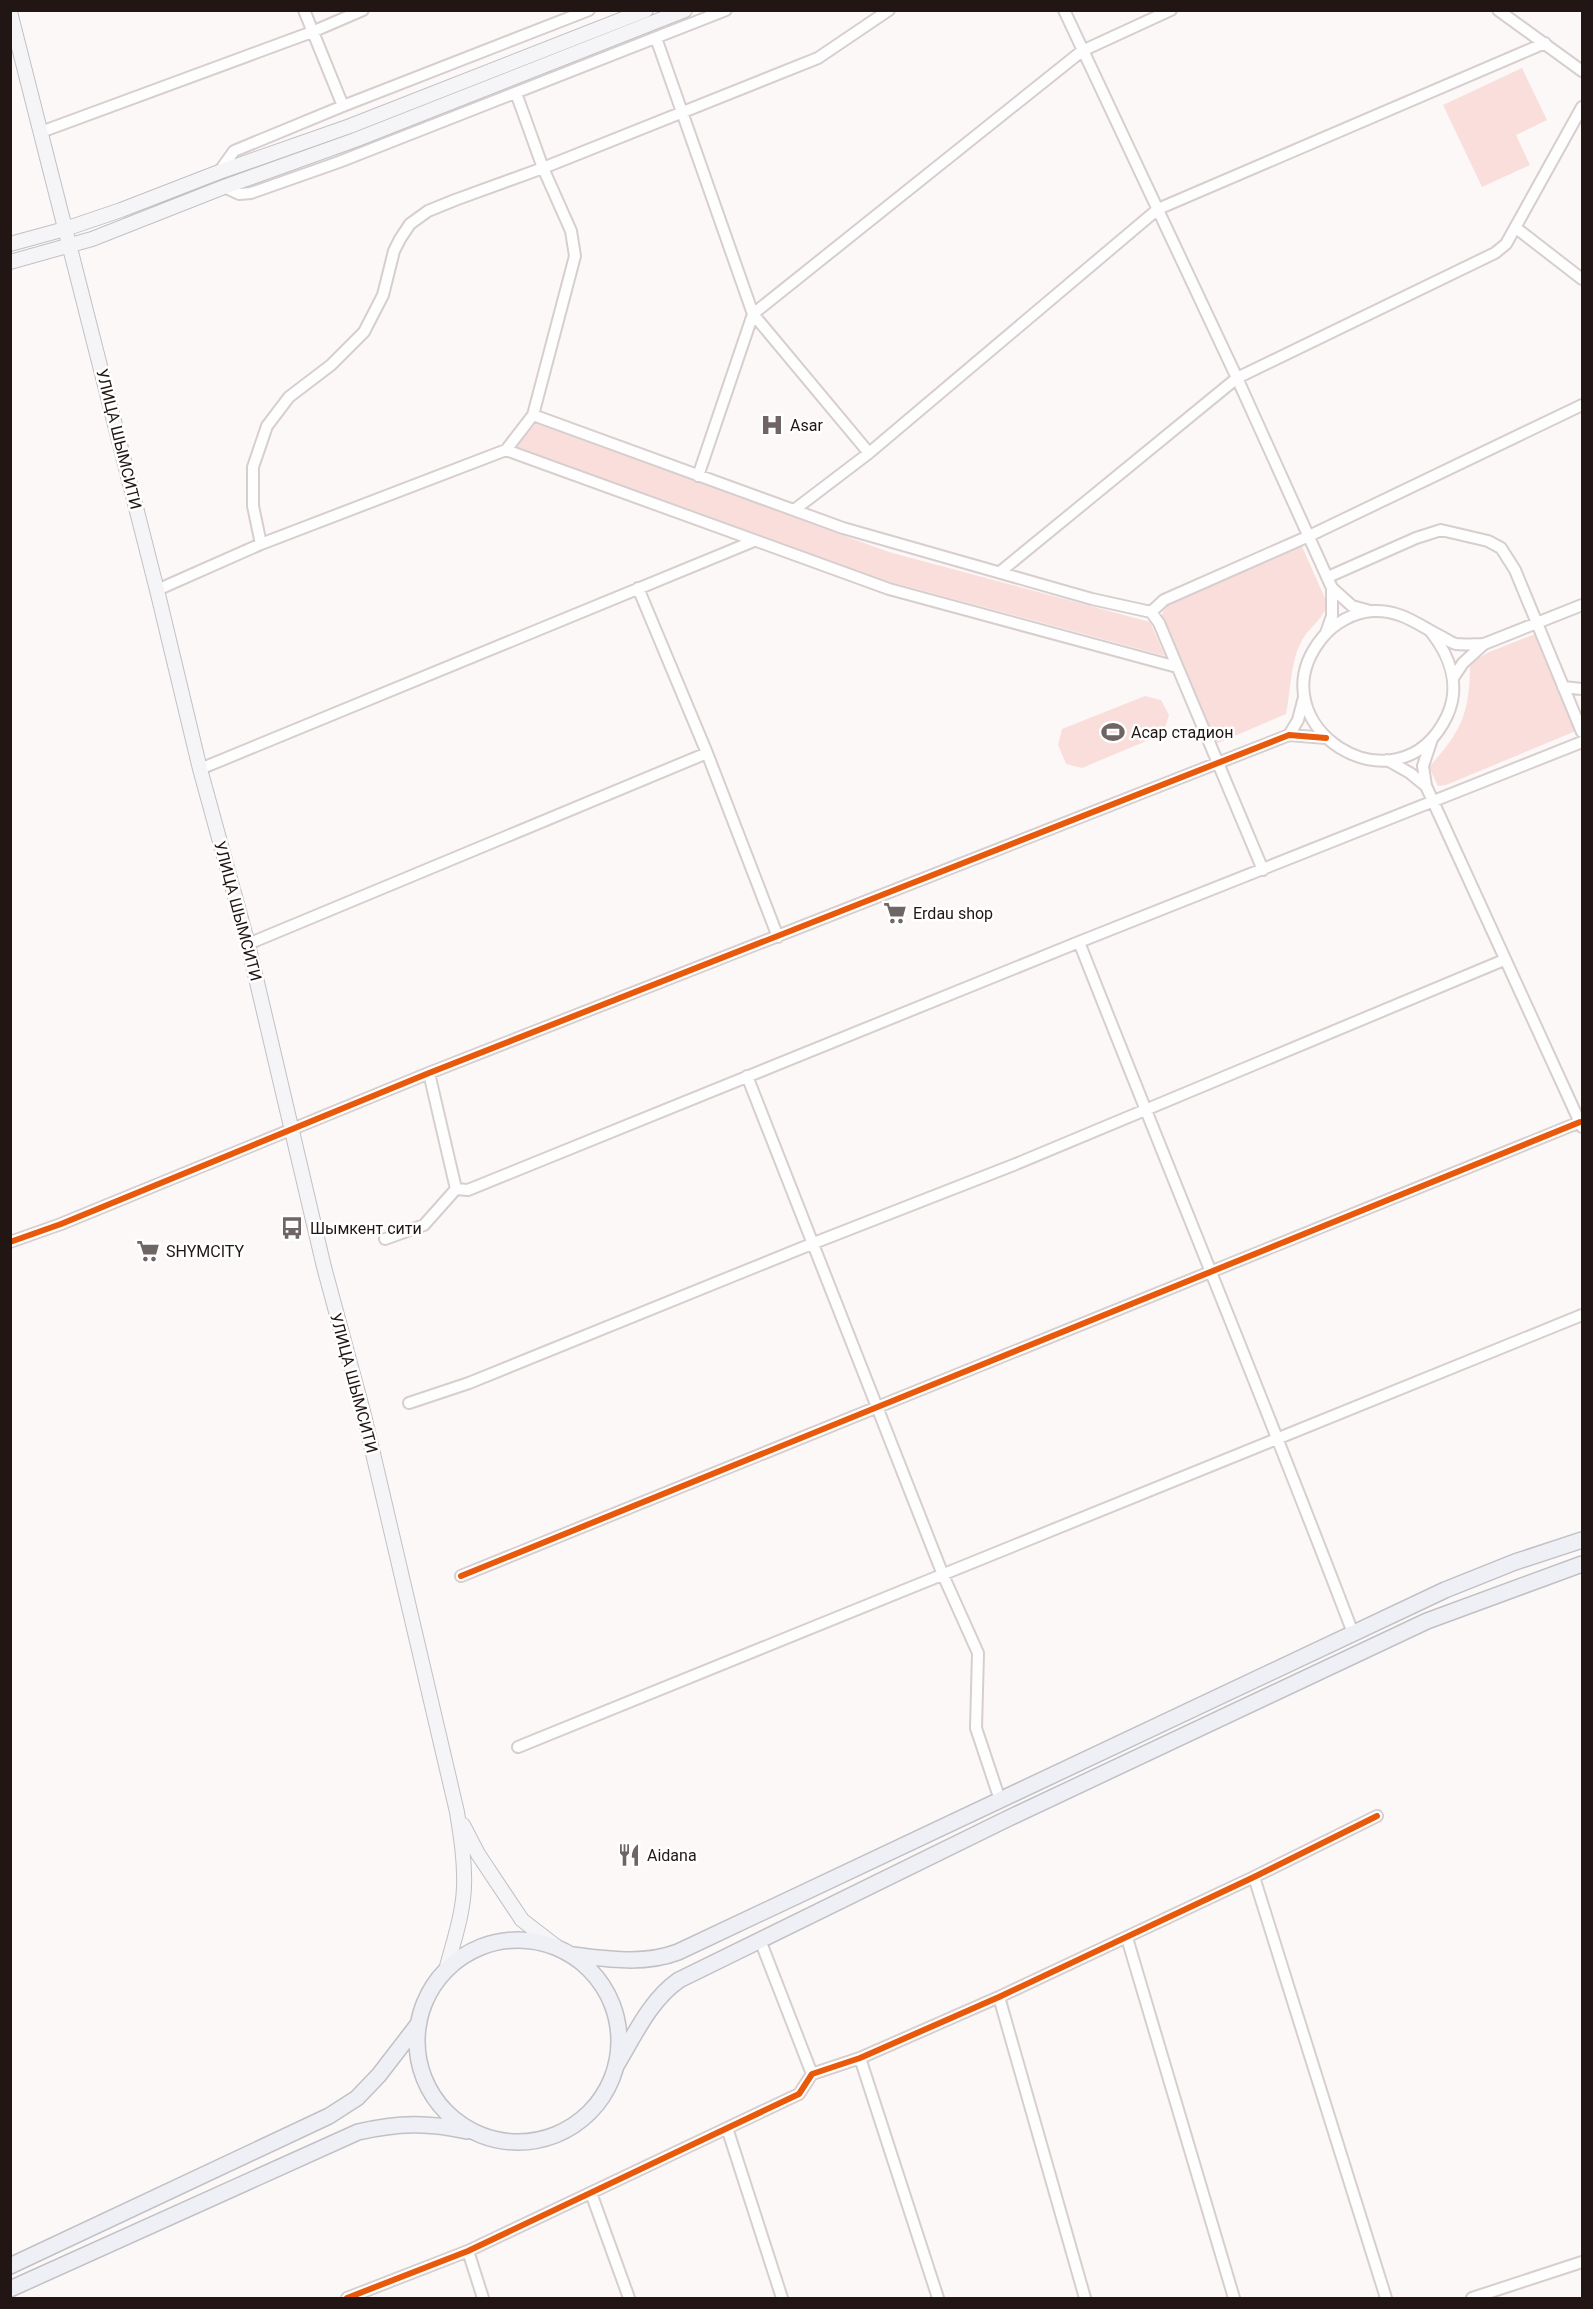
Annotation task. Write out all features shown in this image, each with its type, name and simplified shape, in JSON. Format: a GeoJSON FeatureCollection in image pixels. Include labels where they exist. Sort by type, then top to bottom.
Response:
{"type":"FeatureCollection","features":[{"type":"Feature","properties":{"kind":"highway"},"geometry":{"type":"LineString","coordinates":[[573,1955],[615,1960],[664,1957],[1445,1590],[1515,1562],[1582,1540]]}},
{"type":"Feature","properties":{"kind":"highway"},"geometry":{"type":"LineString","coordinates":[[10,2289],[358,2132],[389,2125],[419,2123],[514,2141],[539,2139],[562,2131],[583,2117],[600,2099],[640,2025],[666,1989],[679,1980],[1009,1818],[1416,1626],[1522,1584],[1582,1564]]}},
{"type":"Feature","properties":{"kind":"highway"},"geometry":{"type":"LineString","coordinates":[[478,2133],[446,2111],[431,2091],[418,2055],[419,2023],[424,2004],[446,1970],[470,1952],[498,1942],[528,1940],[557,1947],[573,1955],[596,1976],[612,2003],[619,2034],[616,2066]]}},
{"type":"Feature","properties":{"kind":"highway"},"geometry":{"type":"LineString","coordinates":[[10,2266],[329,2116],[357,2098],[379,2075],[419,2023]]}},
{"type":"Feature","properties":{"kind":"main road"},"geometry":{"type":"LineString","coordinates":[[10,244],[121,210],[219,172],[350,126],[646,10]]}},
{"type":"Feature","properties":{"kind":"main road"},"geometry":{"type":"LineString","coordinates":[[10,262],[70,246],[224,186],[355,141],[685,10]]}},
{"type":"Feature","properties":{"kind":"main road","name":"УЛИЦА ШЫМСИТИ"},"geometry":{"type":"LineString","coordinates":[[10,12],[158,590],[200,769],[248,944],[324,1266],[367,1426],[457,1812],[465,1888],[446,1970]]}},
{"type":"Feature","properties":{"kind":"main road","name":"УЛИЦА ШЫМСИТИ"},"geometry":{"type":"LineString","coordinates":[[457,1812],[478,1854],[522,1920],[557,1947]]}},
{"type":"Feature","properties":{"kind":"street"},"geometry":{"type":"LineString","coordinates":[[304,10],[343,106]]}},
{"type":"Feature","properties":{"kind":"street"},"geometry":{"type":"LineString","coordinates":[[41,132],[312,32],[363,10]]}},
{"type":"Feature","properties":{"kind":"street"},"geometry":{"type":"LineString","coordinates":[[219,172],[234,151],[589,10]]}},
{"type":"Feature","properties":{"kind":"street"},"geometry":{"type":"LineString","coordinates":[[224,186],[239,194],[251,193],[339,162],[726,10]]}},
{"type":"Feature","properties":{"kind":"street"},"geometry":{"type":"LineString","coordinates":[[261,544],[253,506],[253,467],[267,426],[288,397],[332,365],[364,332],[383,295],[394,251],[410,224],[428,211],[543,168],[818,58],[889,10]]}},
{"type":"Feature","properties":{"kind":"street"},"geometry":{"type":"LineString","coordinates":[[1064,10],[1328,577],[1332,588],[1332,616],[1326,633]]}},
{"type":"Feature","properties":{"kind":"street"},"geometry":{"type":"LineString","coordinates":[[699,476],[753,314],[1082,51],[1171,10]]}},
{"type":"Feature","properties":{"kind":"street"},"geometry":{"type":"LineString","coordinates":[[1498,10],[1582,71]]}},
{"type":"Feature","properties":{"kind":"street"},"geometry":{"type":"LineString","coordinates":[[656,38],[753,314],[869,453]]}},
{"type":"Feature","properties":{"kind":"street"},"geometry":{"type":"LineString","coordinates":[[794,510],[869,453],[1158,209],[1545,43]]}},
{"type":"Feature","properties":{"kind":"street"},"geometry":{"type":"LineString","coordinates":[[158,590],[261,544],[506,450],[533,415],[575,256],[571,231],[543,168],[516,93]]}},
{"type":"Feature","properties":{"kind":"street"},"geometry":{"type":"LineString","coordinates":[[1000,572],[1237,378],[1495,253],[1506,244],[1516,228],[1582,107]]}},
{"type":"Feature","properties":{"kind":"street"},"geometry":{"type":"LineString","coordinates":[[1516,228],[1582,279]]}},
{"type":"Feature","properties":{"kind":"street"},"geometry":{"type":"LineString","coordinates":[[1151,612],[1164,600],[1309,536],[1582,405]]}},
{"type":"Feature","properties":{"kind":"street"},"geometry":{"type":"LineString","coordinates":[[533,415],[843,528],[1092,599],[1151,612],[1159,623],[1263,870]]}},
{"type":"Feature","properties":{"kind":"street"},"geometry":{"type":"LineString","coordinates":[[506,450],[889,590],[1177,666]]}},
{"type":"Feature","properties":{"kind":"street"},"geometry":{"type":"LineString","coordinates":[[1328,577],[1416,538],[1440,530],[1488,541],[1501,548],[1515,570],[1582,732]]}},
{"type":"Feature","properties":{"kind":"street"},"geometry":{"type":"LineString","coordinates":[[200,769],[754,541]]}},
{"type":"Feature","properties":{"kind":"street"},"geometry":{"type":"LineString","coordinates":[[639,588],[707,753],[778,937]]}},
{"type":"Feature","properties":{"kind":"street"},"geometry":{"type":"LineString","coordinates":[[1332,588],[1352,606],[1404,615],[1455,644],[1484,644],[1582,605]]}},
{"type":"Feature","properties":{"kind":"street"},"geometry":{"type":"LineString","coordinates":[[1288,735],[1298,720],[1304,694],[1304,677],[1308,661],[1316,646],[1339,622],[1371,611]]}},
{"type":"Feature","properties":{"kind":"street"},"geometry":{"type":"LineString","coordinates":[[1304,694],[1315,725],[1339,749],[1370,760],[1387,760],[1419,749],[1432,739],[1442,726],[1453,694],[1450,661],[1443,646],[1431,632]]}},
{"type":"Feature","properties":{"kind":"street"},"geometry":{"type":"LineString","coordinates":[[1453,678],[1462,663],[1484,644]]}},
{"type":"Feature","properties":{"kind":"street"},"geometry":{"type":"LineString","coordinates":[[1563,687],[1582,689]]}},
{"type":"Feature","properties":{"kind":"street"},"geometry":{"type":"LineString","coordinates":[[10,1242],[61,1224],[429,1073],[1288,735],[1326,738]]}},
{"type":"Feature","properties":{"kind":"street"},"geometry":{"type":"LineString","coordinates":[[461,1576],[1581,1125],[1426,786],[1423,766],[1432,739]]}},
{"type":"Feature","properties":{"kind":"street"},"geometry":{"type":"LineString","coordinates":[[456,1188],[468,1190],[1079,942],[1582,742]]}},
{"type":"Feature","properties":{"kind":"street"},"geometry":{"type":"LineString","coordinates":[[248,944],[707,753]]}},
{"type":"Feature","properties":{"kind":"street"},"geometry":{"type":"LineString","coordinates":[[1387,760],[1410,773],[1426,786]]}},
{"type":"Feature","properties":{"kind":"street"},"geometry":{"type":"LineString","coordinates":[[1079,942],[1279,1439],[1353,1633]]}},
{"type":"Feature","properties":{"kind":"street"},"geometry":{"type":"LineString","coordinates":[[409,1403],[469,1383],[1016,1164],[1504,960]]}},
{"type":"Feature","properties":{"kind":"street"},"geometry":{"type":"LineString","coordinates":[[429,1073],[456,1188]]}},
{"type":"Feature","properties":{"kind":"street"},"geometry":{"type":"LineString","coordinates":[[747,1076],[943,1575],[978,1653],[975,1728],[1000,1800]]}},
{"type":"Feature","properties":{"kind":"street"},"geometry":{"type":"LineString","coordinates":[[385,1239],[424,1225],[456,1188]]}},
{"type":"Feature","properties":{"kind":"street"},"geometry":{"type":"LineString","coordinates":[[518,1747],[1582,1315]]}},
{"type":"Feature","properties":{"kind":"street"},"geometry":{"type":"LineString","coordinates":[[347,2298],[468,2251],[799,2094],[813,2074],[860,2058],[999,1997],[1127,1938],[1377,1816]]}},
{"type":"Feature","properties":{"kind":"street"},"geometry":{"type":"LineString","coordinates":[[1254,1877],[1386,2298]]}},
{"type":"Feature","properties":{"kind":"street"},"geometry":{"type":"LineString","coordinates":[[1127,1938],[1234,2298]]}},
{"type":"Feature","properties":{"kind":"street"},"geometry":{"type":"LineString","coordinates":[[760,1940],[813,2074]]}},
{"type":"Feature","properties":{"kind":"street"},"geometry":{"type":"LineString","coordinates":[[999,1997],[1085,2298]]}},
{"type":"Feature","properties":{"kind":"street"},"geometry":{"type":"LineString","coordinates":[[860,2058],[938,2298]]}},
{"type":"Feature","properties":{"kind":"street"},"geometry":{"type":"LineString","coordinates":[[727,2128],[782,2298]]}},
{"type":"Feature","properties":{"kind":"street"},"geometry":{"type":"LineString","coordinates":[[591,2193],[629,2298]]}},
{"type":"Feature","properties":{"kind":"street"},"geometry":{"type":"LineString","coordinates":[[468,2251],[483,2298]]}},
{"type":"Feature","properties":{"kind":"street"},"geometry":{"type":"LineString","coordinates":[[1472,2298],[1582,2262]]}},
{"type":"Feature","properties":{"kind":"shaded area"},"geometry":{"type":"Polygon","coordinates":[[[1522,68],[1547,120],[1516,135],[1530,165],[1482,187],[1443,105],[1522,68]]]}},
{"type":"Feature","properties":{"kind":"shaded area"},"geometry":{"type":"Polygon","coordinates":[[[536,423],[889,552],[1150,622],[1165,656],[872,577],[664,500],[523,452],[516,446],[536,423]]]}},
{"type":"Feature","properties":{"kind":"shaded area"},"geometry":{"type":"Polygon","coordinates":[[[1301,544],[1328,605],[1300,644],[1292,669],[1286,714],[1218,743],[1212,740],[1161,617],[1166,604],[1301,544]]]}},
{"type":"Feature","properties":{"kind":"shaded area"},"geometry":{"type":"Polygon","coordinates":[[[1535,634],[1576,731],[1446,785],[1438,786],[1429,767],[1449,742],[1462,720],[1468,695],[1470,663],[1489,652],[1535,634]]]}},
{"type":"Feature","properties":{"kind":"shaded area","name":"Асар стадион"},"geometry":{"type":"Polygon","coordinates":[[[1145,696],[1161,700],[1169,715],[1163,734],[1082,768],[1066,764],[1058,745],[1062,729],[1145,696]]]}},
{"type":"Feature","properties":{"kind":"cycle path"},"geometry":{"type":"LineString","coordinates":[[10,1242],[61,1224],[429,1073],[1289,735],[1326,738]]}},
{"type":"Feature","properties":{"kind":"cycle path"},"geometry":{"type":"LineString","coordinates":[[461,1576],[1580,1122]]}},
{"type":"Feature","properties":{"kind":"cycle path"},"geometry":{"type":"LineString","coordinates":[[347,2298],[468,2251],[799,2094],[812,2074],[860,2058],[999,1997],[1254,1877],[1377,1816]]}},
{"type":"Feature","properties":{"kind":"place","name":"Asar"},"geometry":{"type":"Point","coordinates":[772,425]}},
{"type":"Feature","properties":{"kind":"place","name":"Асар стадион"},"geometry":{"type":"Point","coordinates":[1113,732]}},
{"type":"Feature","properties":{"kind":"place","name":"Erdau shop"},"geometry":{"type":"Point","coordinates":[895,913]}},
{"type":"Feature","properties":{"kind":"place","name":"Шымкент сити"},"geometry":{"type":"Point","coordinates":[292,1228]}},
{"type":"Feature","properties":{"kind":"place","name":"SHYMCITY"},"geometry":{"type":"Point","coordinates":[148,1251]}},
{"type":"Feature","properties":{"kind":"place","name":"Aidana"},"geometry":{"type":"Point","coordinates":[629,1855]}}]}
